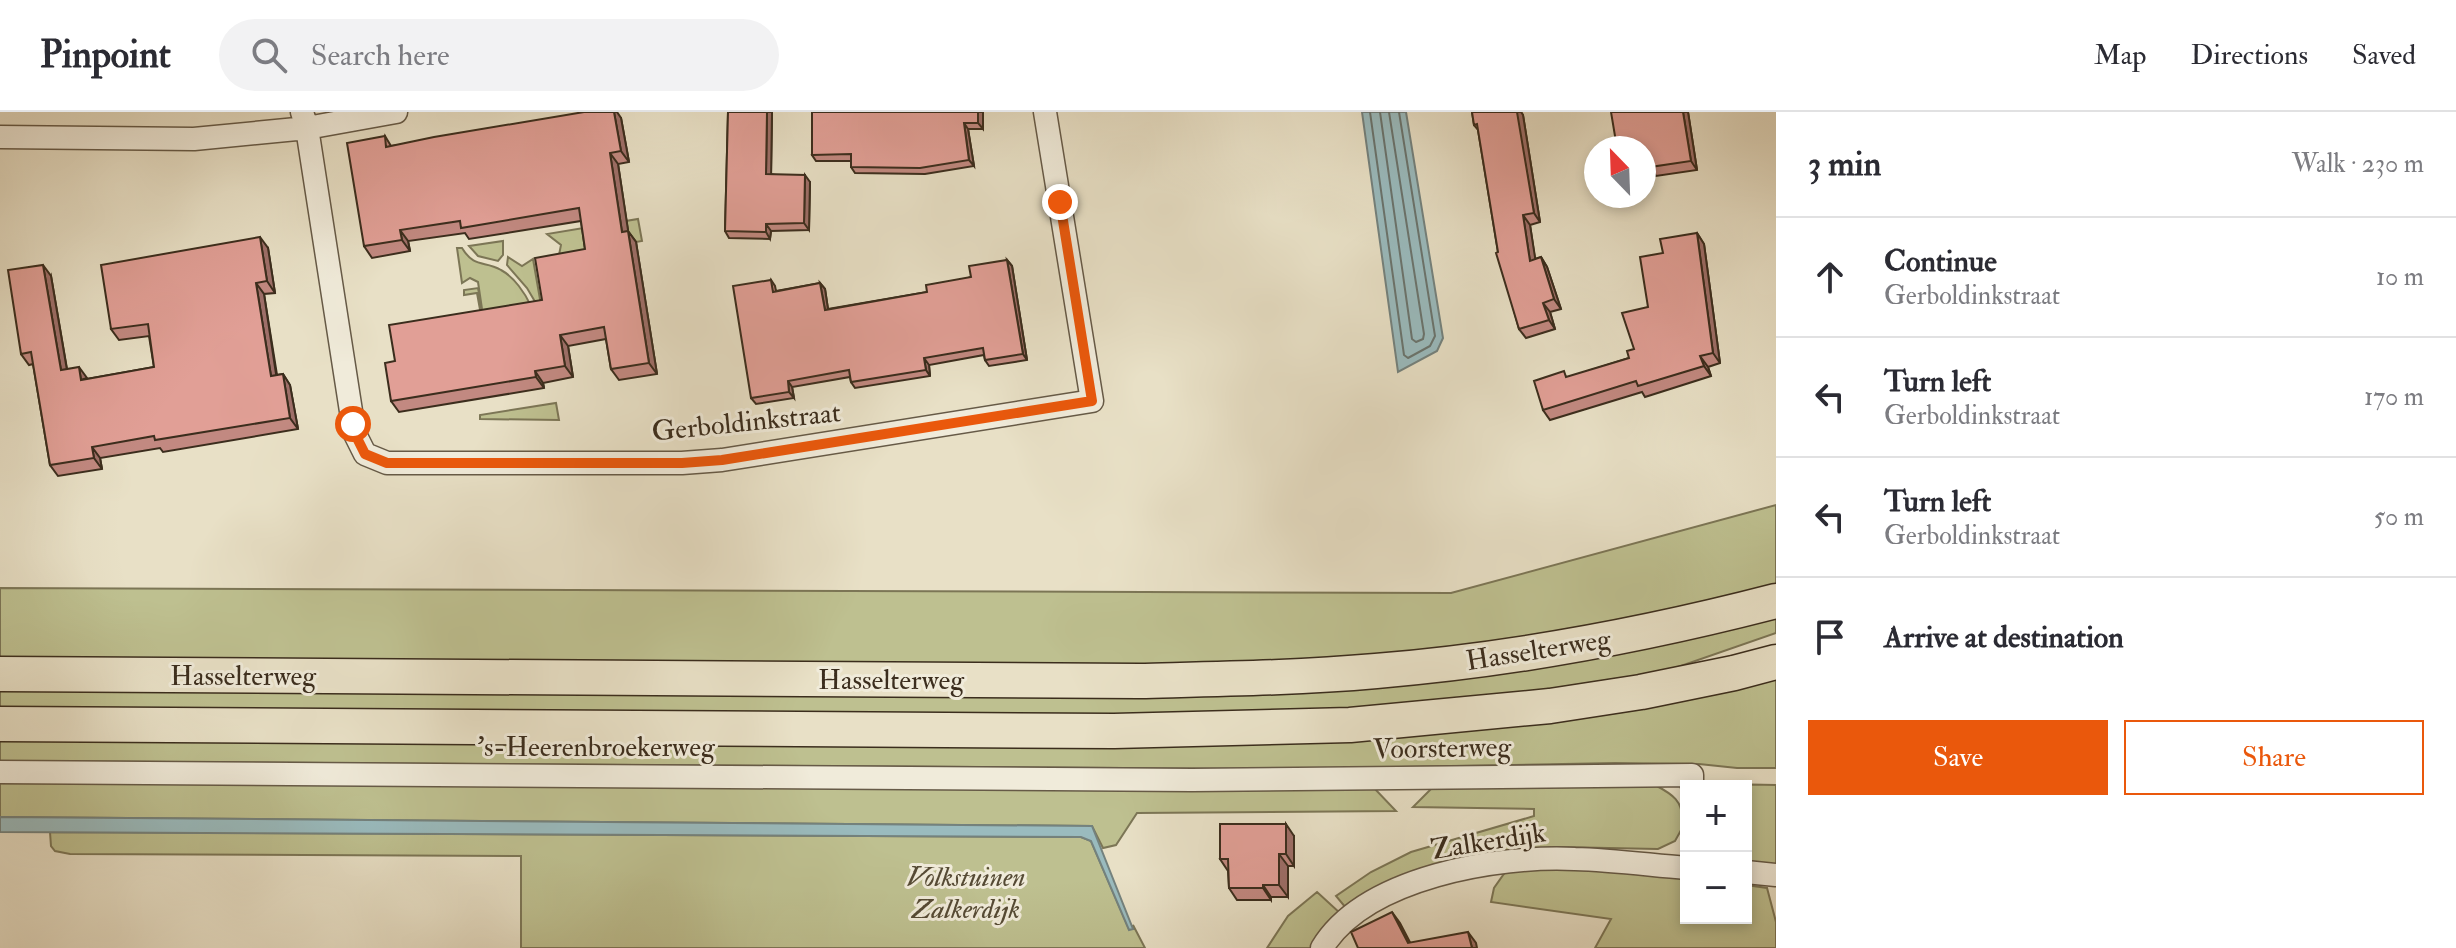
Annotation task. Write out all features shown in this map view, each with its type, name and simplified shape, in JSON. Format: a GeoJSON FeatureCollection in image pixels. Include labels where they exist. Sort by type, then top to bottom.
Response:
{"type":"FeatureCollection","features":[{"type":"Feature","properties":{"kind":"main road","name":"Hasselterweg"},"geometry":{"type":"LineString","coordinates":[[0,674],[1139,681],[1272,678],[1491,659],[1726,614],[1776,601]]}},
{"type":"Feature","properties":{"kind":"main road","name":"Hasselterweg"},"geometry":{"type":"LineString","coordinates":[[0,724],[1098,731],[1335,726],[1550,706],[1672,686],[1776,662]]}},
{"type":"Feature","properties":{"kind":"street"},"geometry":{"type":"LineString","coordinates":[[0,137],[194,139],[305,120],[396,112]]}},
{"type":"Feature","properties":{"kind":"street","name":"Gerboldinkstraat"},"geometry":{"type":"LineString","coordinates":[[305,120],[353,424],[365,454],[387,463],[682,463],[742,457],[1092,401],[1045,112]]}},
{"type":"Feature","properties":{"kind":"street","name":"'s-Heerenbroekerweg"},"geometry":{"type":"LineString","coordinates":[[0,772],[1192,780]]}},
{"type":"Feature","properties":{"kind":"street","name":"Voorsterweg"},"geometry":{"type":"LineString","coordinates":[[1192,780],[1680,780]]}},
{"type":"Feature","properties":{"kind":"street","name":"Zalkerdijk"},"geometry":{"type":"LineString","coordinates":[[1322,948],[1348,919],[1367,904],[1413,884],[1465,868],[1573,858],[1680,867]]}},
{"type":"Feature","properties":{"kind":"street"},"geometry":{"type":"LineString","coordinates":[[1752,873],[1776,875]]}},
{"type":"Feature","properties":{"kind":"green space"},"geometry":{"type":"Polygon","coordinates":[[[638,219],[642,241],[559,255],[561,245],[547,234],[638,219]]]}},
{"type":"Feature","properties":{"kind":"green space"},"geometry":{"type":"Polygon","coordinates":[[[503,241],[503,255],[498,261],[478,256],[469,246],[503,241]]]}},
{"type":"Feature","properties":{"kind":"green space"},"geometry":{"type":"Polygon","coordinates":[[[457,248],[462,248],[476,262],[506,273],[519,286],[531,306],[481,315],[477,293],[464,295],[464,290],[478,288],[482,309],[478,282],[470,278],[462,283],[457,248]]]}},
{"type":"Feature","properties":{"kind":"green space"},"geometry":{"type":"Polygon","coordinates":[[[508,257],[522,266],[533,259],[541,305],[537,305],[507,265],[508,257]]]}},
{"type":"Feature","properties":{"kind":"green space"},"geometry":{"type":"Polygon","coordinates":[[[556,403],[559,420],[480,419],[480,415],[556,403]]]}},
{"type":"Feature","properties":{"kind":"green space"},"geometry":{"type":"Polygon","coordinates":[[[1776,505],[1776,586],[1624,621],[1450,649],[1217,666],[0,659],[0,588],[1451,593],[1776,505]]]}},
{"type":"Feature","properties":{"kind":"green space"},"geometry":{"type":"Polygon","coordinates":[[[1776,616],[1776,633],[1649,677],[1386,709],[1214,715],[0,708],[0,688],[1119,695],[1776,616]]]}},
{"type":"Feature","properties":{"kind":"green space"},"geometry":{"type":"Polygon","coordinates":[[[1776,676],[1776,768],[1615,763],[1289,769],[0,761],[0,737],[1009,743],[1776,676]]]}},
{"type":"Feature","properties":{"kind":"green space"},"geometry":{"type":"Polygon","coordinates":[[[0,783],[1375,789],[1396,811],[1137,813],[1116,845],[1103,848],[1092,826],[0,817],[0,783]]]}},
{"type":"Feature","properties":{"kind":"green space"},"geometry":{"type":"Polygon","coordinates":[[[1655,785],[1679,804],[1680,832],[1675,841],[1658,849],[1559,847],[1514,850],[1346,908],[1336,896],[1371,872],[1411,852],[1534,816],[1534,809],[1413,807],[1432,788],[1655,785]]]}},
{"type":"Feature","properties":{"kind":"green space"},"geometry":{"type":"Polygon","coordinates":[[[1752,785],[1776,785],[1776,866],[1752,863],[1752,785]]]}},
{"type":"Feature","properties":{"kind":"green space","name":"Volkstuinen Zalkerdijk"},"geometry":{"type":"Polygon","coordinates":[[[50,832],[1081,837],[1091,841],[1129,929],[1133,929],[1133,925],[1145,948],[521,948],[521,856],[70,854],[55,851],[51,846],[50,832]]]}},
{"type":"Feature","properties":{"kind":"green space"},"geometry":{"type":"Polygon","coordinates":[[[1530,868],[1596,869],[1680,876],[1680,924],[1752,924],[1752,886],[1767,888],[1776,922],[1776,948],[1595,948],[1611,919],[1491,902],[1494,888],[1506,871],[1530,868]]]}},
{"type":"Feature","properties":{"kind":"green space"},"geometry":{"type":"Polygon","coordinates":[[[1317,892],[1340,913],[1312,948],[1267,948],[1288,916],[1317,892]]]}},
{"type":"Feature","properties":{"kind":"water"},"geometry":{"type":"Polygon","coordinates":[[[1362,112],[1406,112],[1443,338],[1437,351],[1398,372],[1362,112]]]}},
{"type":"Feature","properties":{"kind":"water"},"geometry":{"type":"Polygon","coordinates":[[[0,817],[1092,826],[1133,929],[1129,930],[1091,841],[1081,837],[0,832],[0,817]]]}},
{"type":"Feature","properties":{"kind":"building"},"geometry":{"type":"Polygon","coordinates":[[[584,112],[614,112],[621,151],[610,153],[622,232],[628,231],[649,363],[611,369],[604,327],[560,335],[565,366],[535,371],[536,377],[391,401],[385,363],[395,361],[389,325],[542,300],[535,258],[585,249],[579,208],[461,228],[460,221],[400,230],[402,240],[364,246],[347,143],[385,136],[386,147],[584,112]]]}},
{"type":"Feature","properties":{"kind":"building"},"geometry":{"type":"Polygon","coordinates":[[[728,112],[767,112],[766,174],[805,175],[804,223],[766,224],[766,232],[725,231],[728,112]]]}},
{"type":"Feature","properties":{"kind":"building"},"geometry":{"type":"Polygon","coordinates":[[[812,112],[978,112],[978,123],[964,123],[969,160],[920,168],[851,167],[851,154],[812,155],[812,112]]]}},
{"type":"Feature","properties":{"kind":"building"},"geometry":{"type":"Polygon","coordinates":[[[1472,112],[1517,112],[1534,213],[1523,215],[1530,261],[1541,257],[1554,299],[1543,303],[1549,320],[1519,329],[1496,253],[1477,124],[1474,125],[1472,112]]]}},
{"type":"Feature","properties":{"kind":"building"},"geometry":{"type":"Polygon","coordinates":[[[1611,112],[1683,112],[1691,161],[1656,166],[1656,136],[1615,136],[1611,112]]]}},
{"type":"Feature","properties":{"kind":"building"},"geometry":{"type":"Polygon","coordinates":[[[1697,233],[1713,353],[1700,356],[1704,366],[1638,386],[1636,381],[1543,410],[1534,381],[1564,371],[1566,377],[1629,358],[1627,351],[1634,349],[1622,313],[1648,307],[1640,257],[1663,253],[1660,239],[1697,233]]]}},
{"type":"Feature","properties":{"kind":"building"},"geometry":{"type":"Polygon","coordinates":[[[260,237],[267,281],[256,283],[271,376],[283,374],[290,418],[92,447],[94,458],[50,465],[31,352],[21,354],[8,270],[43,265],[61,370],[79,367],[81,380],[154,367],[148,324],[111,329],[101,265],[260,237]]]}},
{"type":"Feature","properties":{"kind":"building"},"geometry":{"type":"Polygon","coordinates":[[[1007,260],[1023,354],[985,360],[983,348],[924,358],[926,370],[851,382],[849,370],[788,381],[789,392],[751,398],[733,286],[771,280],[773,292],[820,283],[825,310],[927,292],[926,285],[971,277],[969,266],[1007,260]]]}},
{"type":"Feature","properties":{"kind":"building"},"geometry":{"type":"Polygon","coordinates":[[[1220,824],[1286,824],[1286,854],[1279,854],[1279,885],[1229,888],[1228,859],[1220,859],[1220,824]]]}},
{"type":"Feature","properties":{"kind":"building"},"geometry":{"type":"Polygon","coordinates":[[[1392,912],[1408,943],[1468,932],[1472,948],[1358,948],[1351,932],[1392,912]]]}},
{"type":"Feature","properties":{"kind":"route"},"geometry":{"type":"LineString","coordinates":[[353,424],[365,454],[387,463],[682,463],[742,457],[1092,401],[1060,202]]}}]}
